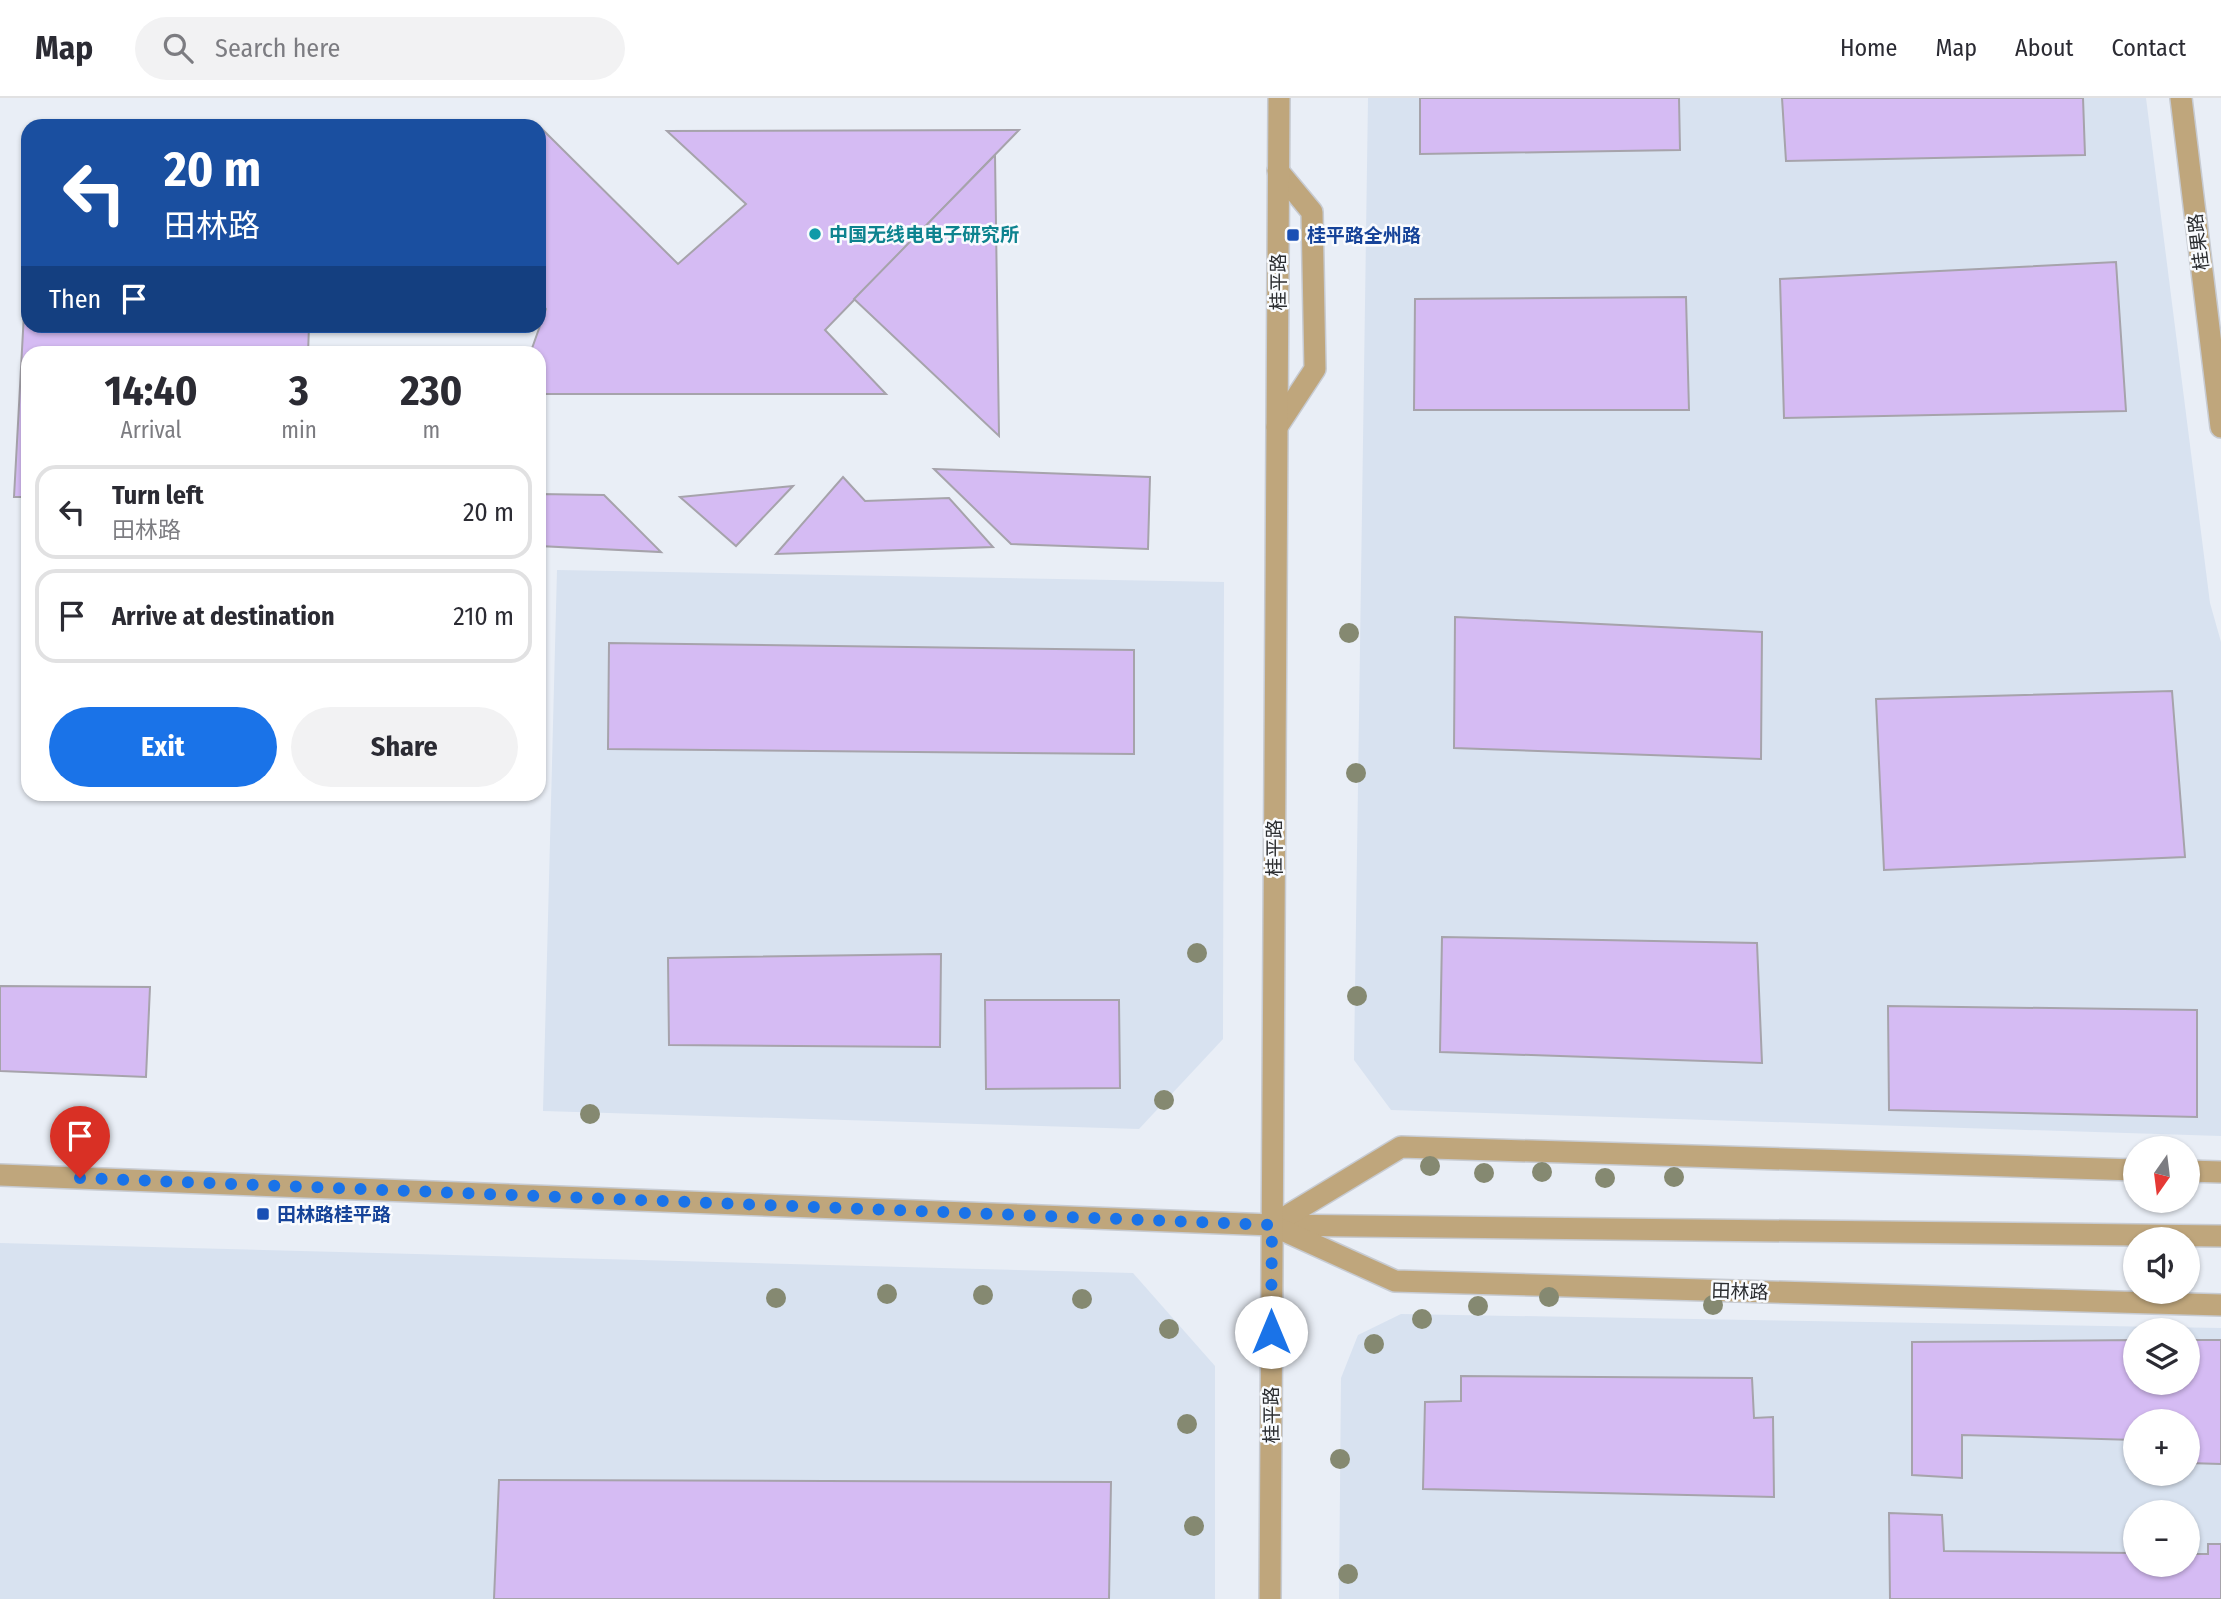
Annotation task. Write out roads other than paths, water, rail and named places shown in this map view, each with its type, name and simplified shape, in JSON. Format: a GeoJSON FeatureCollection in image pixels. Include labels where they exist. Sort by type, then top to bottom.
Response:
{"type":"FeatureCollection","features":[{"type":"Feature","properties":{"kind":"street","name":"桂平路"},"geometry":{"type":"LineString","coordinates":[[1270,1599],[1279,98]]}},
{"type":"Feature","properties":{"kind":"street","name":"桂果路"},"geometry":{"type":"LineString","coordinates":[[2181,98],[2221,427]]}},
{"type":"Feature","properties":{"kind":"street"},"geometry":{"type":"LineString","coordinates":[[1277,427],[1315,369],[1312,212],[1278,171]]}},
{"type":"Feature","properties":{"kind":"street"},"geometry":{"type":"LineString","coordinates":[[1272,1225],[1401,1147],[2123,1170]]}},
{"type":"Feature","properties":{"kind":"street"},"geometry":{"type":"LineString","coordinates":[[2200,1171],[2221,1172]]}},
{"type":"Feature","properties":{"kind":"street","name":"田林路"},"geometry":{"type":"LineString","coordinates":[[0,1175],[1272,1225],[2221,1236]]}},
{"type":"Feature","properties":{"kind":"street","name":"田林路"},"geometry":{"type":"LineString","coordinates":[[1272,1225],[1395,1281],[2221,1305]]}},
{"type":"Feature","properties":{"kind":"place","name":"中国无线电电子研究所"},"geometry":{"type":"Point","coordinates":[815,234]}},
{"type":"Feature","properties":{"kind":"place","name":"桂平路全州路"},"geometry":{"type":"Point","coordinates":[1293,235]}},
{"type":"Feature","properties":{"kind":"place","name":"田林路桂平路"},"geometry":{"type":"Point","coordinates":[263,1214]}}]}
